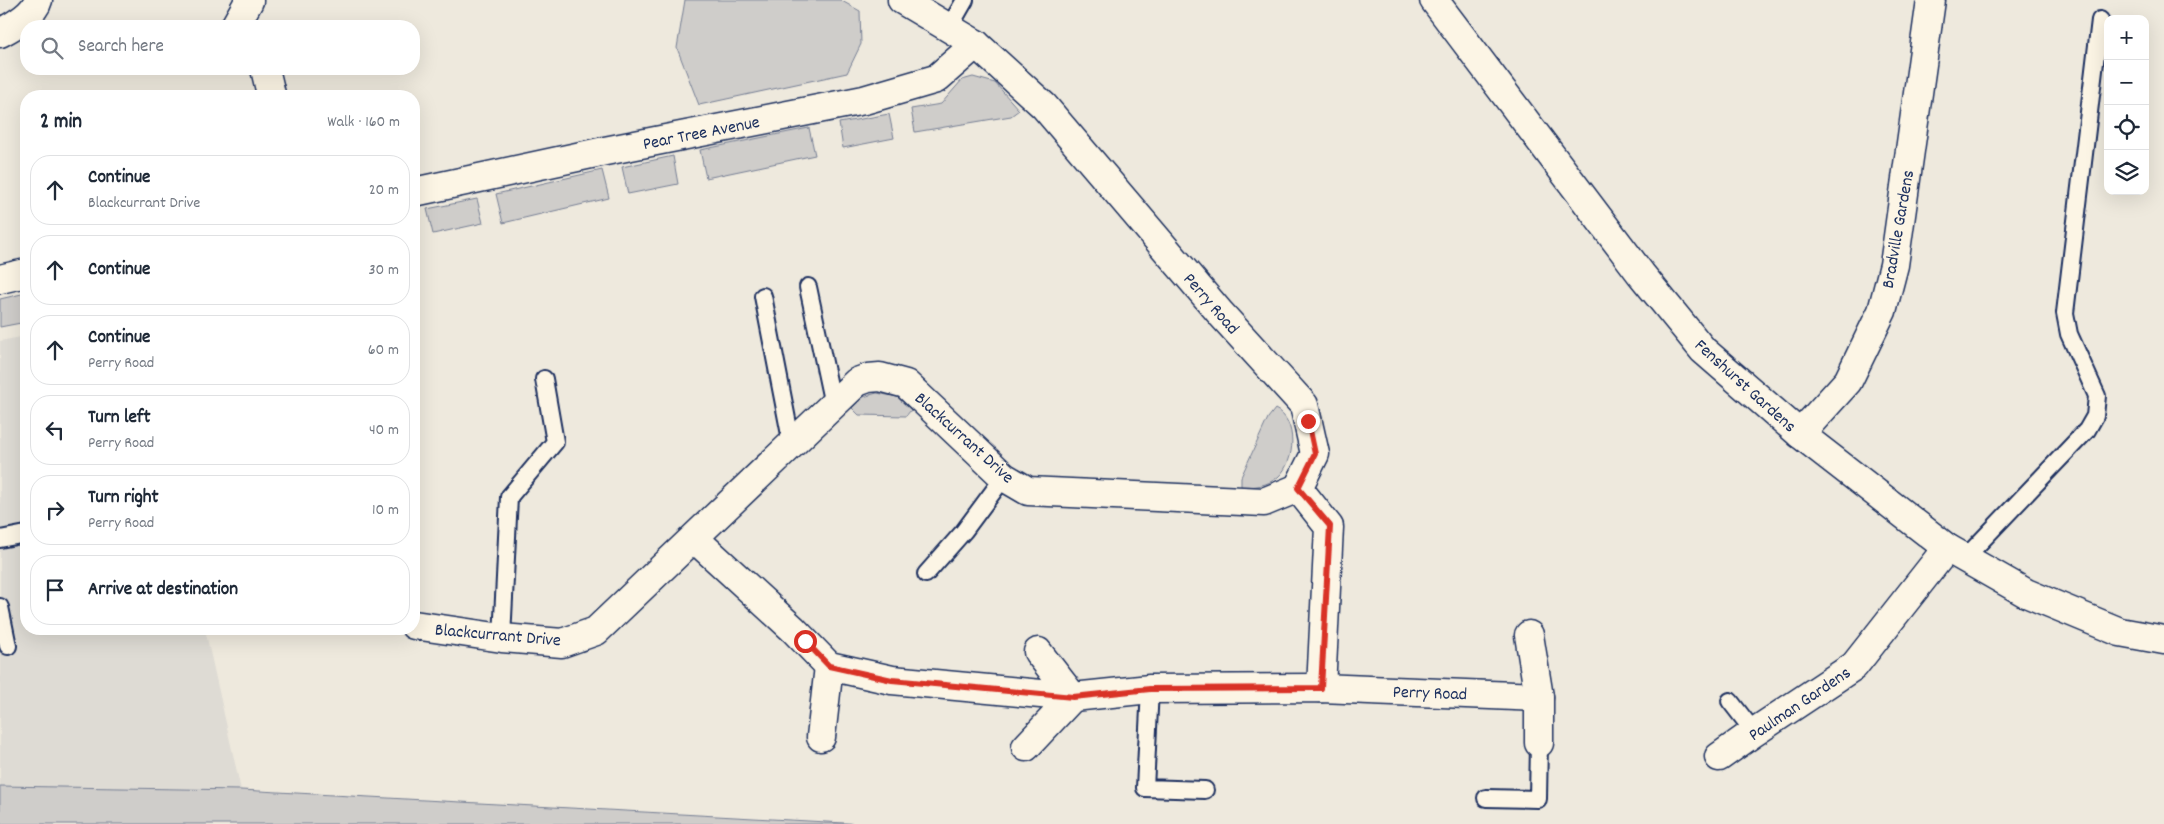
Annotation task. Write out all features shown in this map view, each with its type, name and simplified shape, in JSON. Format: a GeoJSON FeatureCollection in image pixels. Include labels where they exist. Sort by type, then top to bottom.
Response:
{"type":"FeatureCollection","features":[{"type":"Feature","properties":{"kind":"street"},"geometry":{"type":"LineString","coordinates":[[22,20],[36,5],[38,0]]}},
{"type":"Feature","properties":{"kind":"street"},"geometry":{"type":"LineString","coordinates":[[237,20],[249,0]]}},
{"type":"Feature","properties":{"kind":"street"},"geometry":{"type":"LineString","coordinates":[[249,0],[254,20]]}},
{"type":"Feature","properties":{"kind":"street","name":"Perry Road"},"geometry":{"type":"LineString","coordinates":[[902,0],[976,44],[1044,106],[1221,314],[1304,405],[1315,454],[1298,488]]}},
{"type":"Feature","properties":{"kind":"street","name":"Fenshurst Gardens"},"geometry":{"type":"LineString","coordinates":[[1434,0],[1641,274],[1703,350],[1800,434],[1956,553],[2026,593],[2120,632],[2164,640]]}},
{"type":"Feature","properties":{"kind":"street","name":"Bradville Gardens"},"geometry":{"type":"LineString","coordinates":[[1800,434],[1848,381],[1882,311],[1894,265],[1931,0]]}},
{"type":"Feature","properties":{"kind":"street"},"geometry":{"type":"LineString","coordinates":[[0,33],[20,22]]}},
{"type":"Feature","properties":{"kind":"street","name":"Pear Tree Avenue"},"geometry":{"type":"LineString","coordinates":[[420,191],[605,150],[864,100],[936,79],[976,44]]}},
{"type":"Feature","properties":{"kind":"street"},"geometry":{"type":"LineString","coordinates":[[0,279],[20,274]]}},
{"type":"Feature","properties":{"kind":"street","name":"Blackcurrant Drive"},"geometry":{"type":"LineString","coordinates":[[420,626],[502,638],[562,642],[596,631],[695,539],[857,382],[868,378],[880,377],[906,384],[1004,477],[1028,491],[1264,502],[1298,488]]}},
{"type":"Feature","properties":{"kind":"street"},"geometry":{"type":"LineString","coordinates":[[1298,488],[1330,526],[1321,688]]}},
{"type":"Feature","properties":{"kind":"street"},"geometry":{"type":"LineString","coordinates":[[695,539],[794,629],[829,666],[821,737]]}},
{"type":"Feature","properties":{"kind":"street","name":"Paulman Gardens"},"geometry":{"type":"LineString","coordinates":[[1719,757],[1854,666],[1906,602],[1956,553]]}},
{"type":"Feature","properties":{"kind":"street"},"geometry":{"type":"LineString","coordinates":[[1529,635],[1539,697],[1539,743]]}},
{"type":"Feature","properties":{"kind":"street"},"geometry":{"type":"LineString","coordinates":[[1026,747],[1073,697],[1038,652]]}},
{"type":"Feature","properties":{"kind":"street","name":"Perry Road"},"geometry":{"type":"LineString","coordinates":[[829,666],[892,680],[1073,697],[1150,689],[1321,688],[1539,697]]}},
{"type":"Feature","properties":{"kind":"lane"},"geometry":{"type":"LineString","coordinates":[[950,28],[965,0]]}},
{"type":"Feature","properties":{"kind":"lane"},"geometry":{"type":"LineString","coordinates":[[1956,553],[2088,430],[2095,416],[2097,396],[2069,334],[2065,313],[2100,20]]}},
{"type":"Feature","properties":{"kind":"lane"},"geometry":{"type":"LineString","coordinates":[[808,287],[833,405]]}},
{"type":"Feature","properties":{"kind":"lane"},"geometry":{"type":"LineString","coordinates":[[763,296],[792,445]]}},
{"type":"Feature","properties":{"kind":"lane"},"geometry":{"type":"LineString","coordinates":[[502,638],[509,498],[555,442],[544,379]]}},
{"type":"Feature","properties":{"kind":"lane"},"geometry":{"type":"LineString","coordinates":[[926,574],[964,531],[1004,477]]}},
{"type":"Feature","properties":{"kind":"lane"},"geometry":{"type":"LineString","coordinates":[[0,539],[20,535]]}},
{"type":"Feature","properties":{"kind":"lane"},"geometry":{"type":"LineString","coordinates":[[0,607],[8,646]]}},
{"type":"Feature","properties":{"kind":"lane"},"geometry":{"type":"LineString","coordinates":[[1150,689],[1146,788],[1205,790]]}},
{"type":"Feature","properties":{"kind":"lane"},"geometry":{"type":"LineString","coordinates":[[1730,701],[1754,732]]}},
{"type":"Feature","properties":{"kind":"lane"},"geometry":{"type":"LineString","coordinates":[[1486,798],[1538,799],[1539,743]]}},
{"type":"Feature","properties":{"kind":"shaded area"},"geometry":{"type":"Polygon","coordinates":[[[685,0],[840,0],[860,11],[861,44],[847,73],[699,105],[677,48],[685,0]]]}},
{"type":"Feature","properties":{"kind":"shaded area"},"geometry":{"type":"Polygon","coordinates":[[[973,77],[995,83],[1019,110],[1011,116],[915,132],[911,109],[941,104],[962,80],[973,77]]]}},
{"type":"Feature","properties":{"kind":"shaded area"},"geometry":{"type":"Polygon","coordinates":[[[889,114],[894,138],[843,148],[839,123],[889,114]]]}},
{"type":"Feature","properties":{"kind":"shaded area"},"geometry":{"type":"Polygon","coordinates":[[[809,128],[815,155],[706,178],[700,150],[809,128]]]}},
{"type":"Feature","properties":{"kind":"shaded area"},"geometry":{"type":"Polygon","coordinates":[[[673,156],[678,184],[628,194],[622,167],[673,156]]]}},
{"type":"Feature","properties":{"kind":"shaded area"},"geometry":{"type":"Polygon","coordinates":[[[602,170],[609,198],[503,223],[496,194],[602,170]]]}},
{"type":"Feature","properties":{"kind":"shaded area"},"geometry":{"type":"Polygon","coordinates":[[[477,199],[483,223],[433,234],[427,209],[477,199]]]}},
{"type":"Feature","properties":{"kind":"shaded area"},"geometry":{"type":"Polygon","coordinates":[[[20,294],[20,323],[0,327],[0,299],[20,294]]]}},
{"type":"Feature","properties":{"kind":"shaded area"},"geometry":{"type":"Polygon","coordinates":[[[20,337],[20,635],[206,635],[241,790],[0,786],[0,341],[20,337]]]}},
{"type":"Feature","properties":{"kind":"shaded area"},"geometry":{"type":"Polygon","coordinates":[[[877,393],[897,397],[911,410],[906,416],[859,415],[852,408],[863,397],[877,393]]]}},
{"type":"Feature","properties":{"kind":"shaded area"},"geometry":{"type":"Polygon","coordinates":[[[1275,409],[1288,422],[1291,431],[1291,451],[1288,461],[1278,477],[1270,482],[1256,486],[1241,487],[1241,477],[1268,418],[1275,409]]]}},
{"type":"Feature","properties":{"kind":"shaded area"},"geometry":{"type":"Polygon","coordinates":[[[0,786],[241,790],[863,824],[0,824],[0,786]]]}},
{"type":"Feature","properties":{"kind":"route"},"geometry":{"type":"LineString","coordinates":[[805,641],[829,666],[892,680],[1073,697],[1150,689],[1321,688],[1330,526],[1298,488],[1315,454],[1308,421]]}}]}
